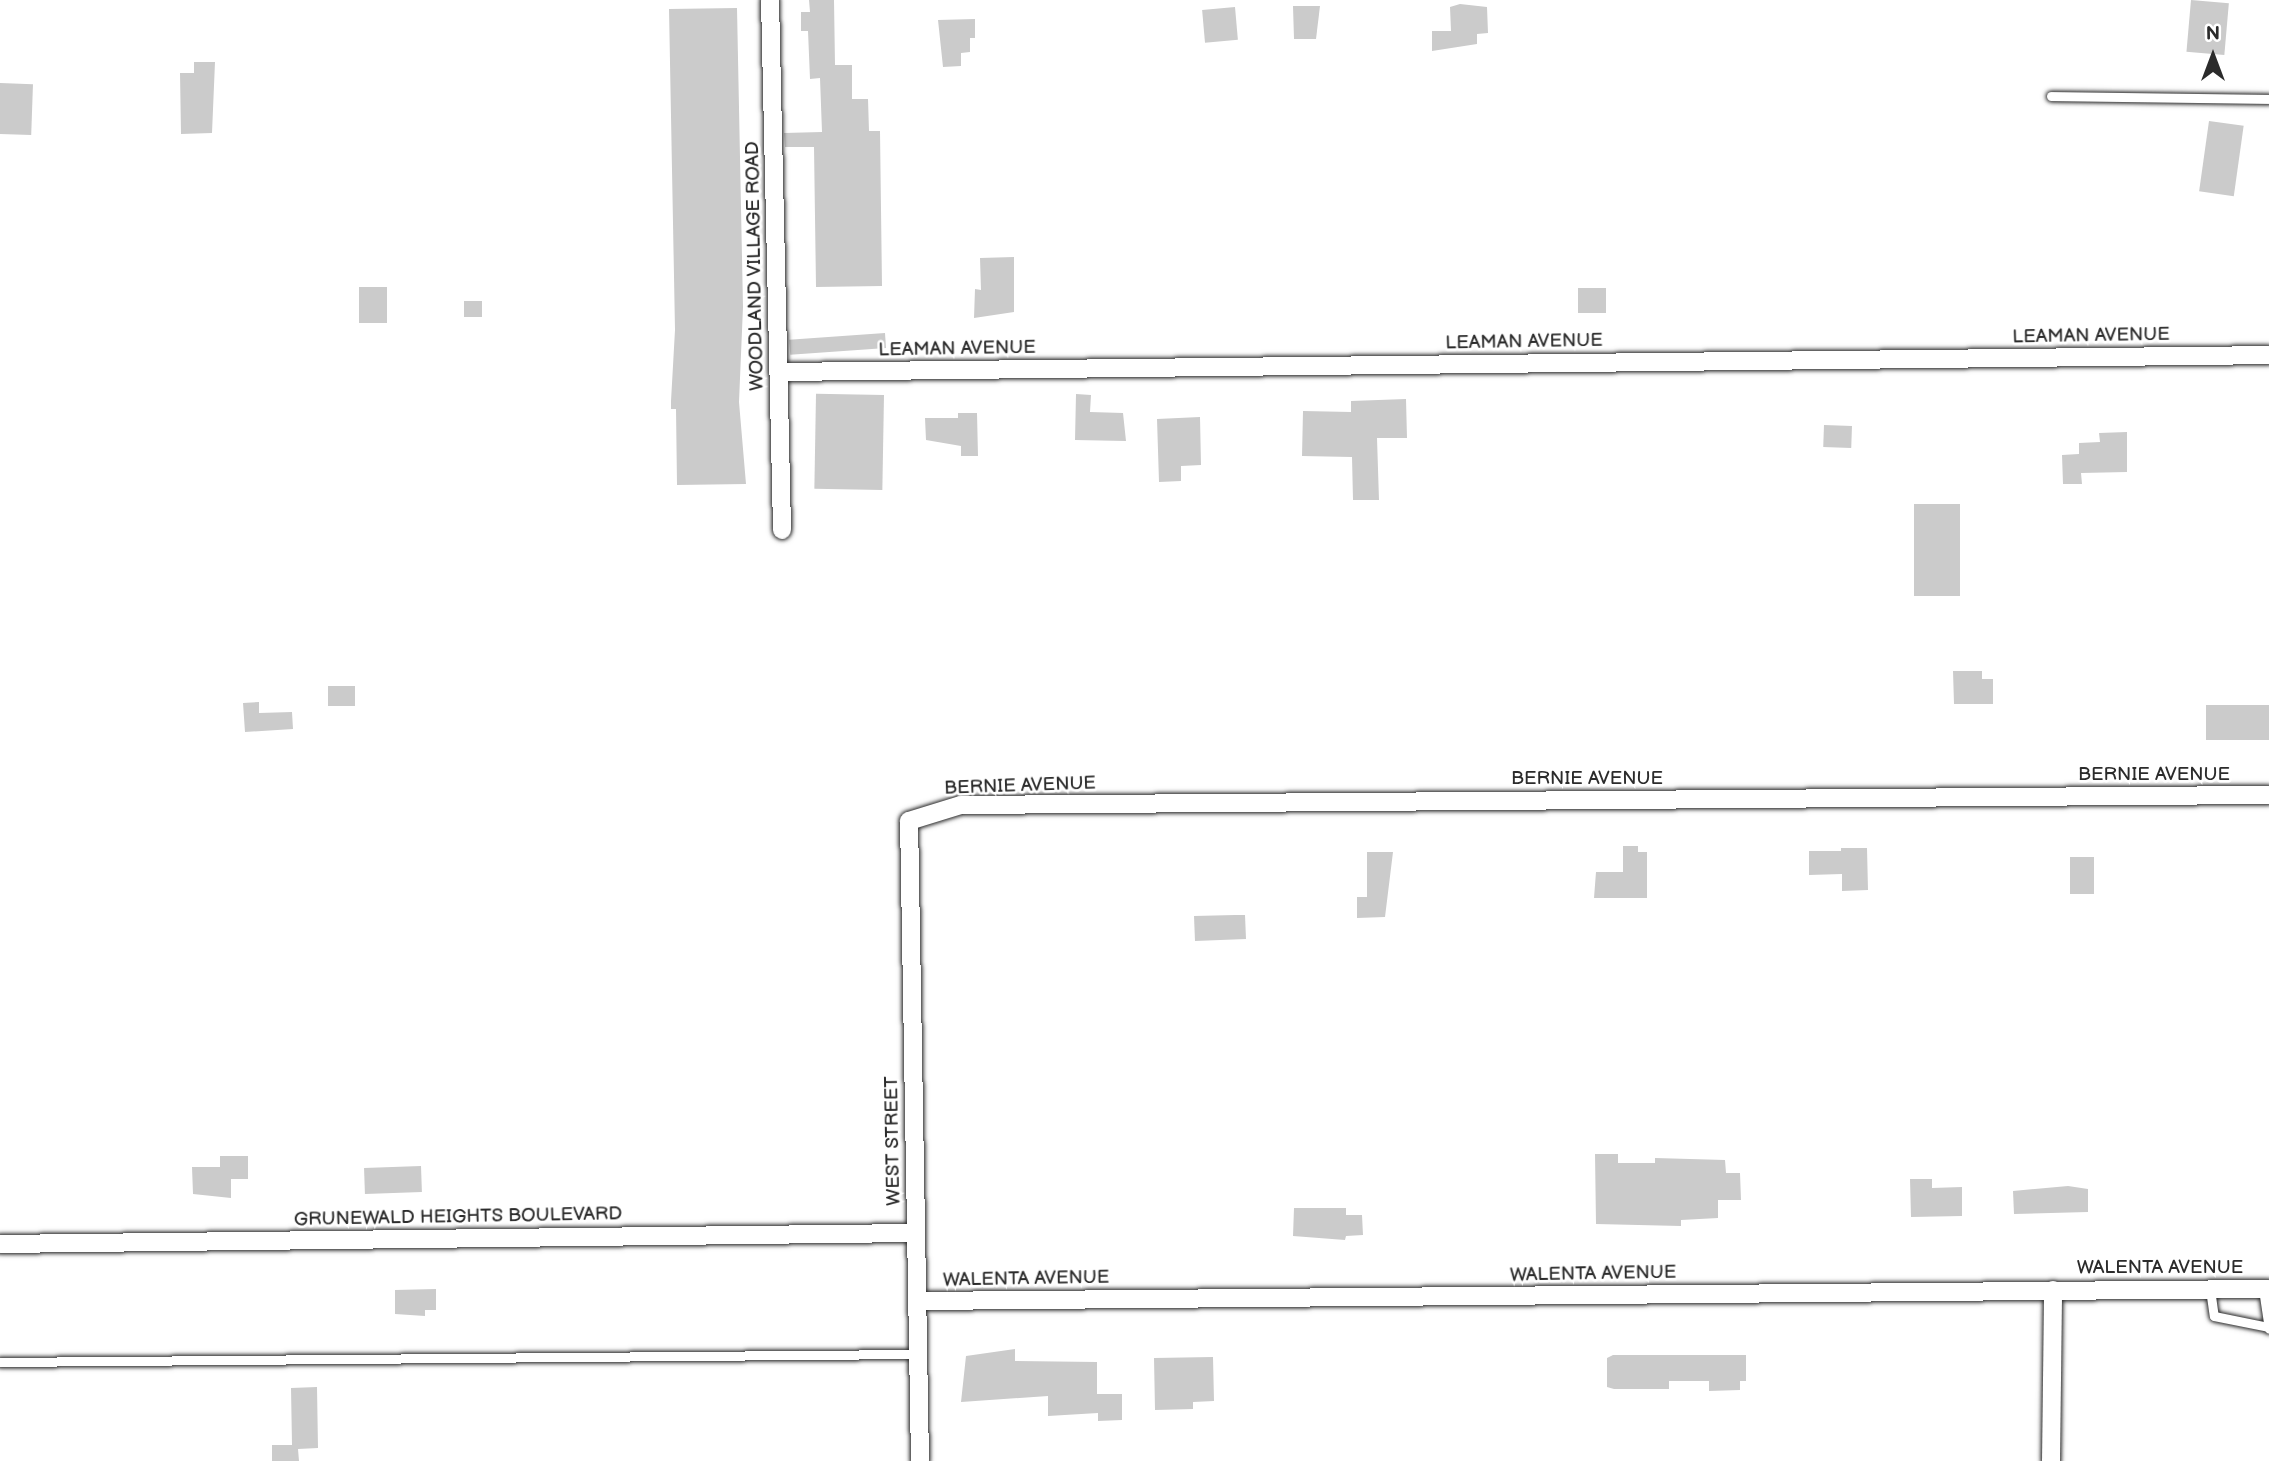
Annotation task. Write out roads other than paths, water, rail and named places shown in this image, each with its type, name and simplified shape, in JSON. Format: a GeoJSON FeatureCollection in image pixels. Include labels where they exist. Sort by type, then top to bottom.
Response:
{"type":"FeatureCollection","features":[{"type":"Feature","properties":{"kind":"street","name":"WOODLAND VILLAGE ROAD"},"geometry":{"type":"LineString","coordinates":[[770,0],[782,530]]}},
{"type":"Feature","properties":{"kind":"street","name":"LEAMAN AVENUE"},"geometry":{"type":"LineString","coordinates":[[779,372],[2269,355]]}},
{"type":"Feature","properties":{"kind":"street","name":"BERNIE AVENUE"},"geometry":{"type":"LineString","coordinates":[[909,821],[961,805],[2269,795]]}},
{"type":"Feature","properties":{"kind":"street","name":"WEST STREET"},"geometry":{"type":"LineString","coordinates":[[909,821],[920,1461]]}},
{"type":"Feature","properties":{"kind":"street","name":"GRUNEWALD HEIGHTS BOULEVARD"},"geometry":{"type":"LineString","coordinates":[[0,1244],[916,1233]]}},
{"type":"Feature","properties":{"kind":"street","name":"WALENTA AVENUE"},"geometry":{"type":"LineString","coordinates":[[917,1301],[2266,1289]]}},
{"type":"Feature","properties":{"kind":"street"},"geometry":{"type":"LineString","coordinates":[[2051,1461],[2053,1290]]}},
{"type":"Feature","properties":{"kind":"lane"},"geometry":{"type":"LineString","coordinates":[[2051,96],[2269,99]]}},
{"type":"Feature","properties":{"kind":"lane"},"geometry":{"type":"LineString","coordinates":[[2210,1289],[2214,1316],[2268,1328],[2266,1289]]}},
{"type":"Feature","properties":{"kind":"lane"},"geometry":{"type":"LineString","coordinates":[[0,1362],[917,1354]]}}]}
